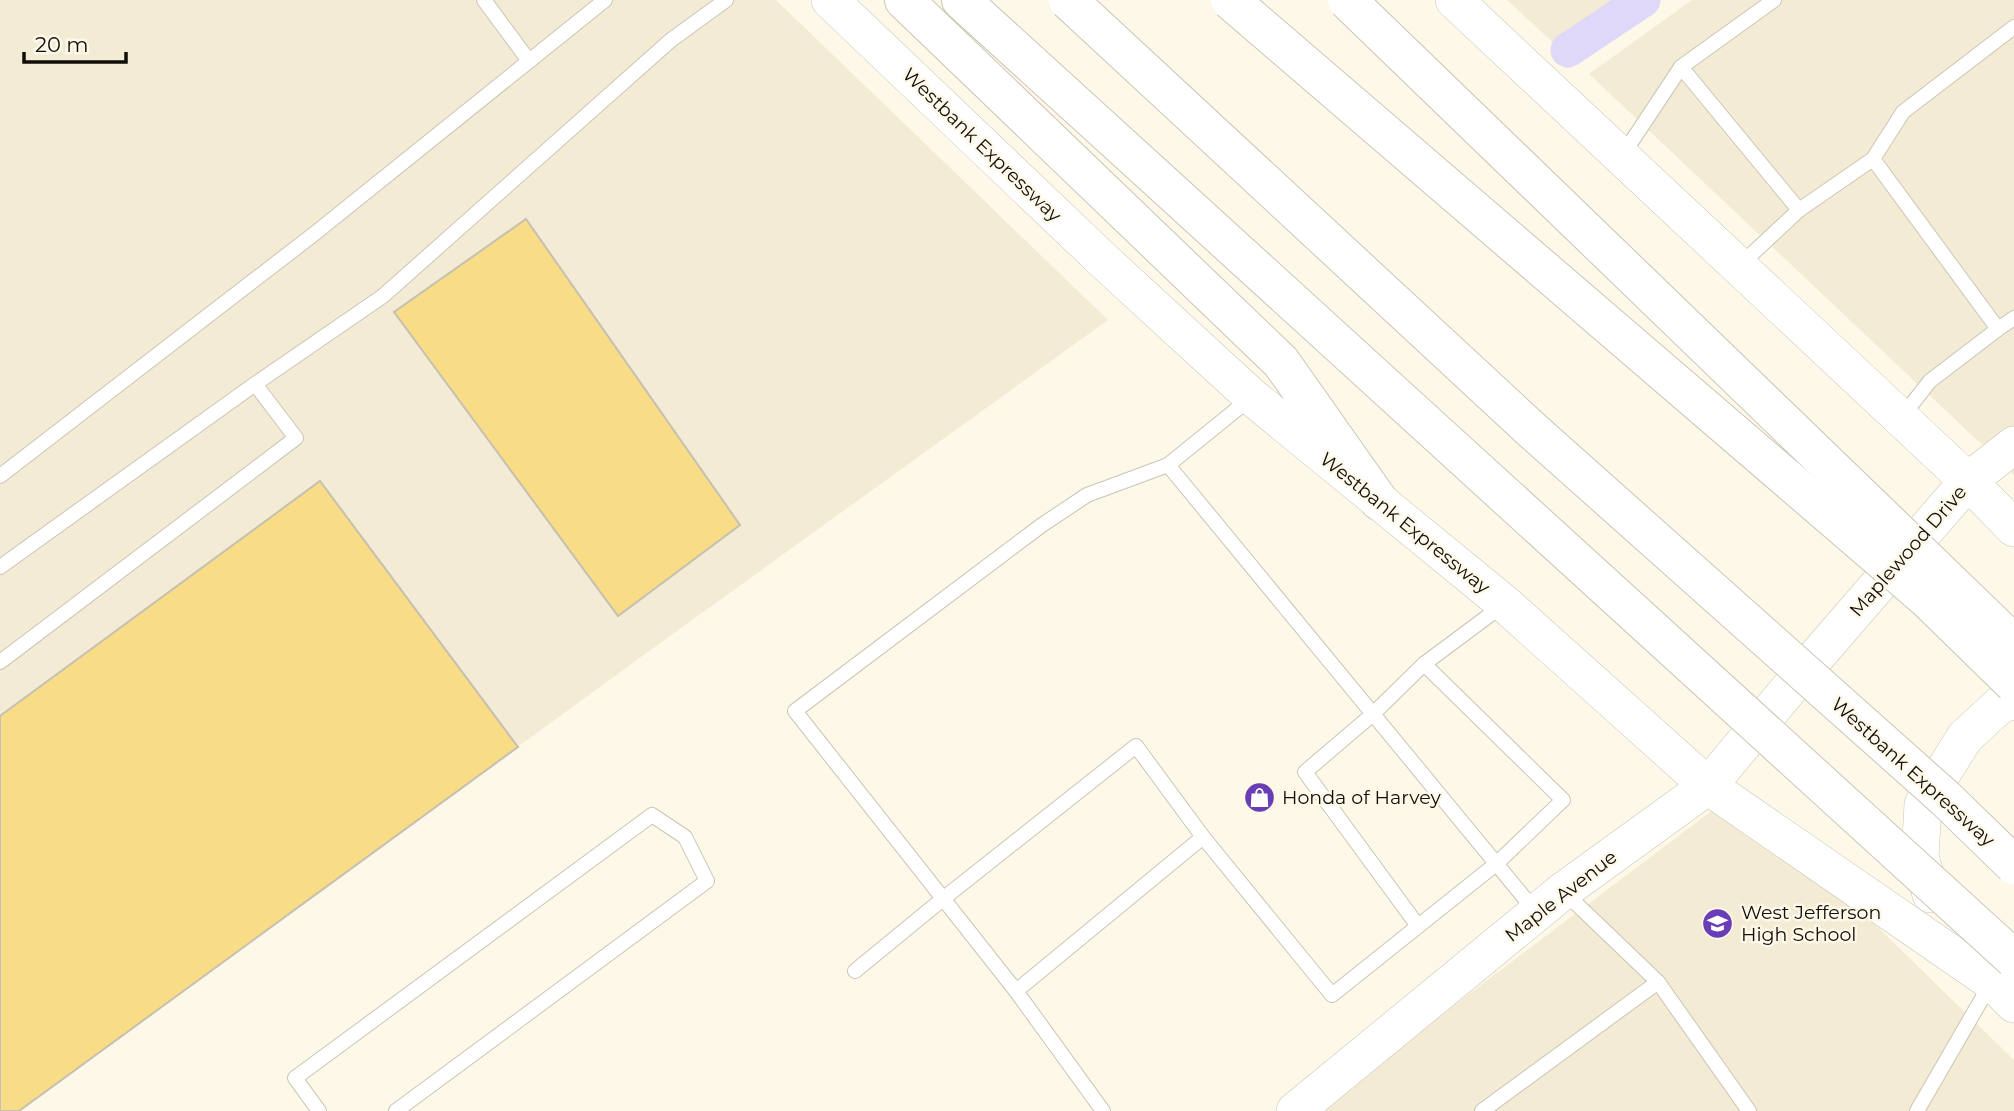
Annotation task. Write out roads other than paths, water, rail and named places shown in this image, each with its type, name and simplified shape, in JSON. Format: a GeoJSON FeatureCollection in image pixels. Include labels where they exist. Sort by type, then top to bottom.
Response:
{"type":"FeatureCollection","features":[{"type":"Feature","properties":{"kind":"highway"},"geometry":{"type":"LineString","coordinates":[[904,0],[1280,362],[1379,501]]}},
{"type":"Feature","properties":{"kind":"highway"},"geometry":{"type":"LineString","coordinates":[[961,0],[1161,182],[2007,981]]}},
{"type":"Feature","properties":{"kind":"highway","name":"Westbank Expressway"},"geometry":{"type":"LineString","coordinates":[[1068,0],[1533,431],[1945,798],[2014,865]]}},
{"type":"Feature","properties":{"kind":"highway"},"geometry":{"type":"LineString","coordinates":[[1230,0],[1926,598],[2014,684]]}},
{"type":"Feature","properties":{"kind":"highway"},"geometry":{"type":"LineString","coordinates":[[1348,0],[2014,644]]}},
{"type":"Feature","properties":{"kind":"main road","name":"Westbank Expressway"},"geometry":{"type":"LineString","coordinates":[[830,0],[1104,261],[1252,397],[1505,604],[1708,786],[1947,952],[2007,981]]}},
{"type":"Feature","properties":{"kind":"main road"},"geometry":{"type":"LineString","coordinates":[[1454,0],[1968,481],[2014,528]]}},
{"type":"Feature","properties":{"kind":"main road","name":"Maplewood Drive"},"geometry":{"type":"LineString","coordinates":[[1809,665],[1968,481],[2014,445]]}},
{"type":"Feature","properties":{"kind":"main road","name":"Maple Avenue"},"geometry":{"type":"LineString","coordinates":[[1295,1111],[1550,902],[1708,786],[1809,665]]}},
{"type":"Feature","properties":{"kind":"main road"},"geometry":{"type":"LineString","coordinates":[[1947,952],[1920,857],[1923,804],[1965,737],[2001,704],[2014,701]]}},
{"type":"Feature","properties":{"kind":"lane"},"geometry":{"type":"LineString","coordinates":[[484,0],[529,61]]}},
{"type":"Feature","properties":{"kind":"lane"},"geometry":{"type":"LineString","coordinates":[[0,477],[314,234],[605,0]]}},
{"type":"Feature","properties":{"kind":"lane"},"geometry":{"type":"LineString","coordinates":[[0,567],[383,296],[671,40],[726,0]]}},
{"type":"Feature","properties":{"kind":"lane"},"geometry":{"type":"LineString","coordinates":[[1622,157],[1681,67],[1774,0]]}},
{"type":"Feature","properties":{"kind":"lane"},"geometry":{"type":"LineString","coordinates":[[1738,266],[1798,210],[1873,159],[1903,112],[2014,27]]}},
{"type":"Feature","properties":{"kind":"lane"},"geometry":{"type":"LineString","coordinates":[[1681,67],[1798,210]]}},
{"type":"Feature","properties":{"kind":"lane"},"geometry":{"type":"LineString","coordinates":[[1873,159],[1998,329]]}},
{"type":"Feature","properties":{"kind":"lane"},"geometry":{"type":"LineString","coordinates":[[1901,418],[1930,381],[2014,318]]}},
{"type":"Feature","properties":{"kind":"lane"},"geometry":{"type":"LineString","coordinates":[[0,662],[296,438],[255,384]]}},
{"type":"Feature","properties":{"kind":"lane"},"geometry":{"type":"LineString","coordinates":[[1103,1111],[1016,991],[795,711],[1042,525],[1087,495],[1168,465],[1252,397]]}},
{"type":"Feature","properties":{"kind":"lane"},"geometry":{"type":"LineString","coordinates":[[1168,465],[1496,864],[1658,982],[1749,1111]]}},
{"type":"Feature","properties":{"kind":"lane"},"geometry":{"type":"LineString","coordinates":[[1418,926],[1305,772],[1373,714],[1424,664],[1505,604]]}},
{"type":"Feature","properties":{"kind":"lane"},"geometry":{"type":"LineString","coordinates":[[855,971],[1136,746],[1203,837],[1332,995],[1496,864],[1563,800],[1424,664]]}},
{"type":"Feature","properties":{"kind":"lane"},"geometry":{"type":"LineString","coordinates":[[319,1111],[295,1079],[652,816],[685,837],[707,881],[396,1111]]}},
{"type":"Feature","properties":{"kind":"lane"},"geometry":{"type":"LineString","coordinates":[[1016,991],[1203,837]]}},
{"type":"Feature","properties":{"kind":"lane"},"geometry":{"type":"LineString","coordinates":[[1917,1111],[2007,981]]}},
{"type":"Feature","properties":{"kind":"lane"},"geometry":{"type":"LineString","coordinates":[[1482,1111],[1658,982]]}},
{"type":"Feature","properties":{"kind":"waterway"},"geometry":{"type":"LineString","coordinates":[[1568,50],[1643,0]]}},
{"type":"Feature","properties":{"kind":"place","name":"Honda of Harvey"},"geometry":{"type":"Point","coordinates":[1259,797]}},
{"type":"Feature","properties":{"kind":"place","name":"West Jefferson High School"},"geometry":{"type":"Point","coordinates":[1718,923]}}]}
